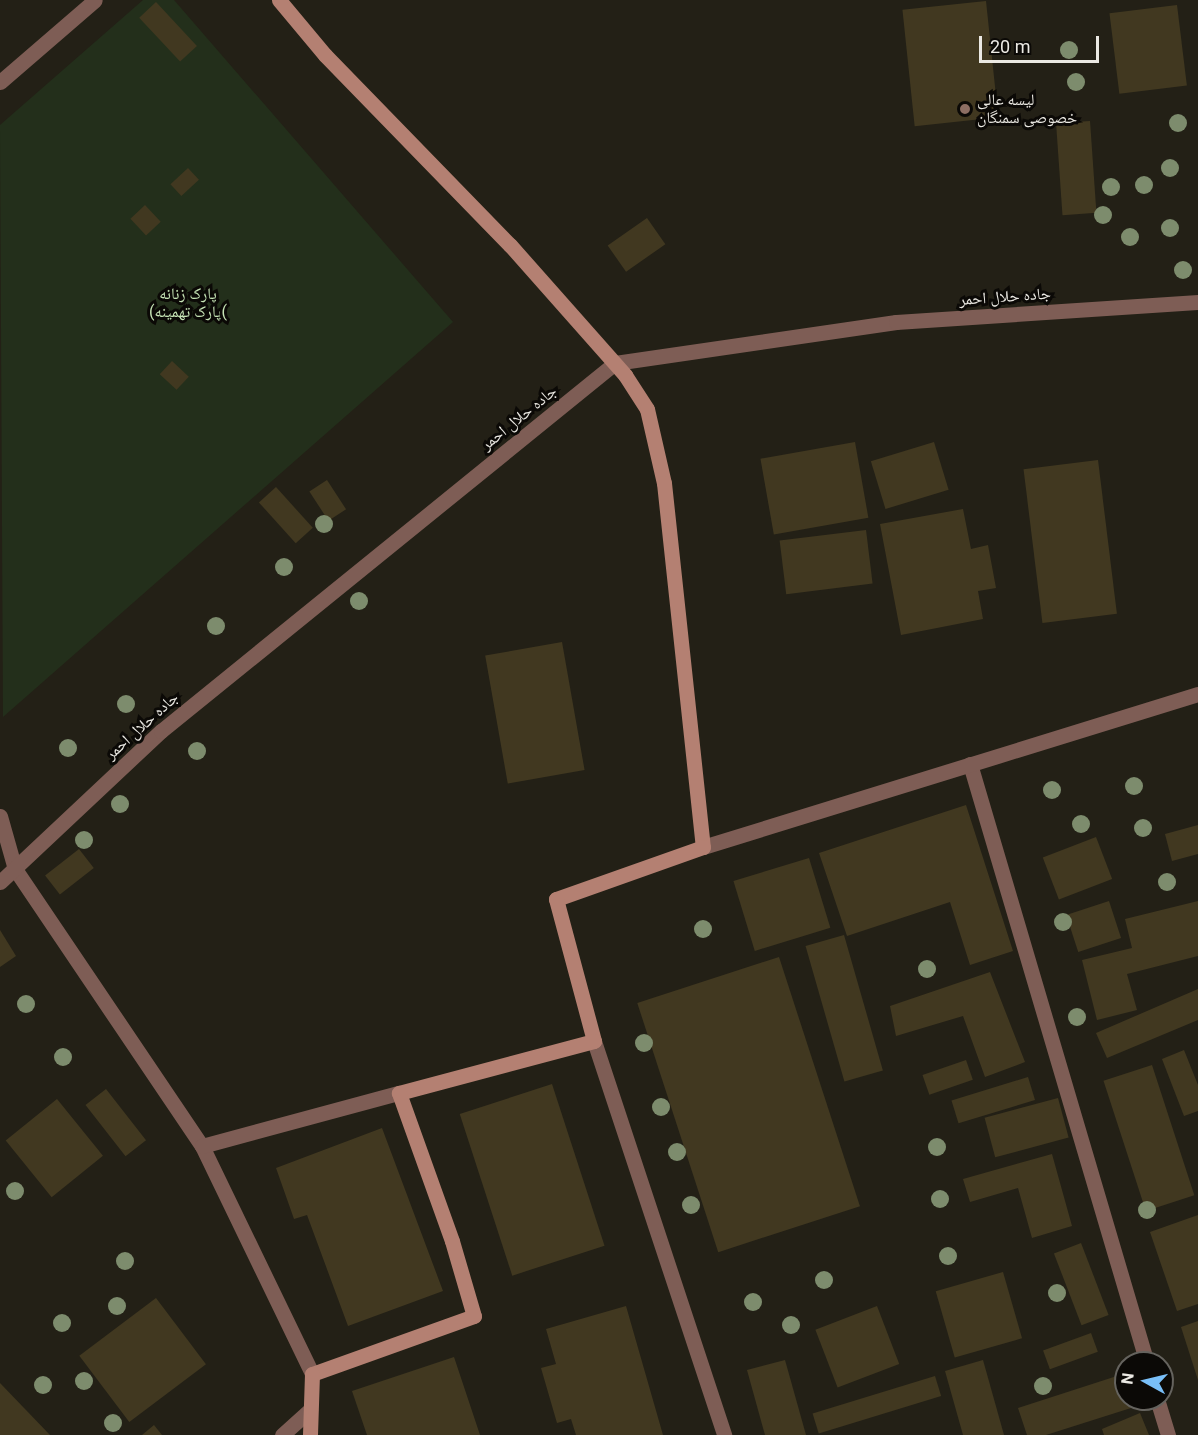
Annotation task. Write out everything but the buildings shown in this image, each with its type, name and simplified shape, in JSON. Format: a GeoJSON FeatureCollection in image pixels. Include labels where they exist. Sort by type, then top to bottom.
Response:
{"type":"FeatureCollection","features":[{"type":"Feature","properties":{"kind":"street"},"geometry":{"type":"LineString","coordinates":[[0,82],[95,0]]}},
{"type":"Feature","properties":{"kind":"street"},"geometry":{"type":"LineString","coordinates":[[279,0],[325,55],[510,246],[615,363],[647,409],[664,483],[703,846]]}},
{"type":"Feature","properties":{"kind":"street","name":"جاده حلال احمر"},"geometry":{"type":"LineString","coordinates":[[0,882],[161,731],[615,363],[896,322],[1198,302]]}},
{"type":"Feature","properties":{"kind":"street"},"geometry":{"type":"LineString","coordinates":[[724,1435],[594,1041],[556,899],[703,846],[1198,694]]}},
{"type":"Feature","properties":{"kind":"street"},"geometry":{"type":"LineString","coordinates":[[970,764],[1143,1351]]}},
{"type":"Feature","properties":{"kind":"street"},"geometry":{"type":"LineString","coordinates":[[0,816],[15,869],[202,1146],[312,1374],[310,1435]]}},
{"type":"Feature","properties":{"kind":"street"},"geometry":{"type":"LineString","coordinates":[[202,1146],[594,1041]]}},
{"type":"Feature","properties":{"kind":"street"},"geometry":{"type":"LineString","coordinates":[[312,1374],[474,1316],[452,1241],[399,1093]]}},
{"type":"Feature","properties":{"kind":"street"},"geometry":{"type":"LineString","coordinates":[[282,1435],[310,1410]]}},
{"type":"Feature","properties":{"kind":"street"},"geometry":{"type":"LineString","coordinates":[[1161,1411],[1168,1435]]}},
{"type":"Feature","properties":{"kind":"green space","name":"پارک زنانه (پارک تهمینه("},"geometry":{"type":"Polygon","coordinates":[[[143,0],[174,0],[453,322],[3,717],[0,125],[143,0]]]}},
{"type":"Feature","properties":{"kind":"place","name":"لیسه عالی خصوصی سمنگان"},"geometry":{"type":"Point","coordinates":[965,109]}}]}
